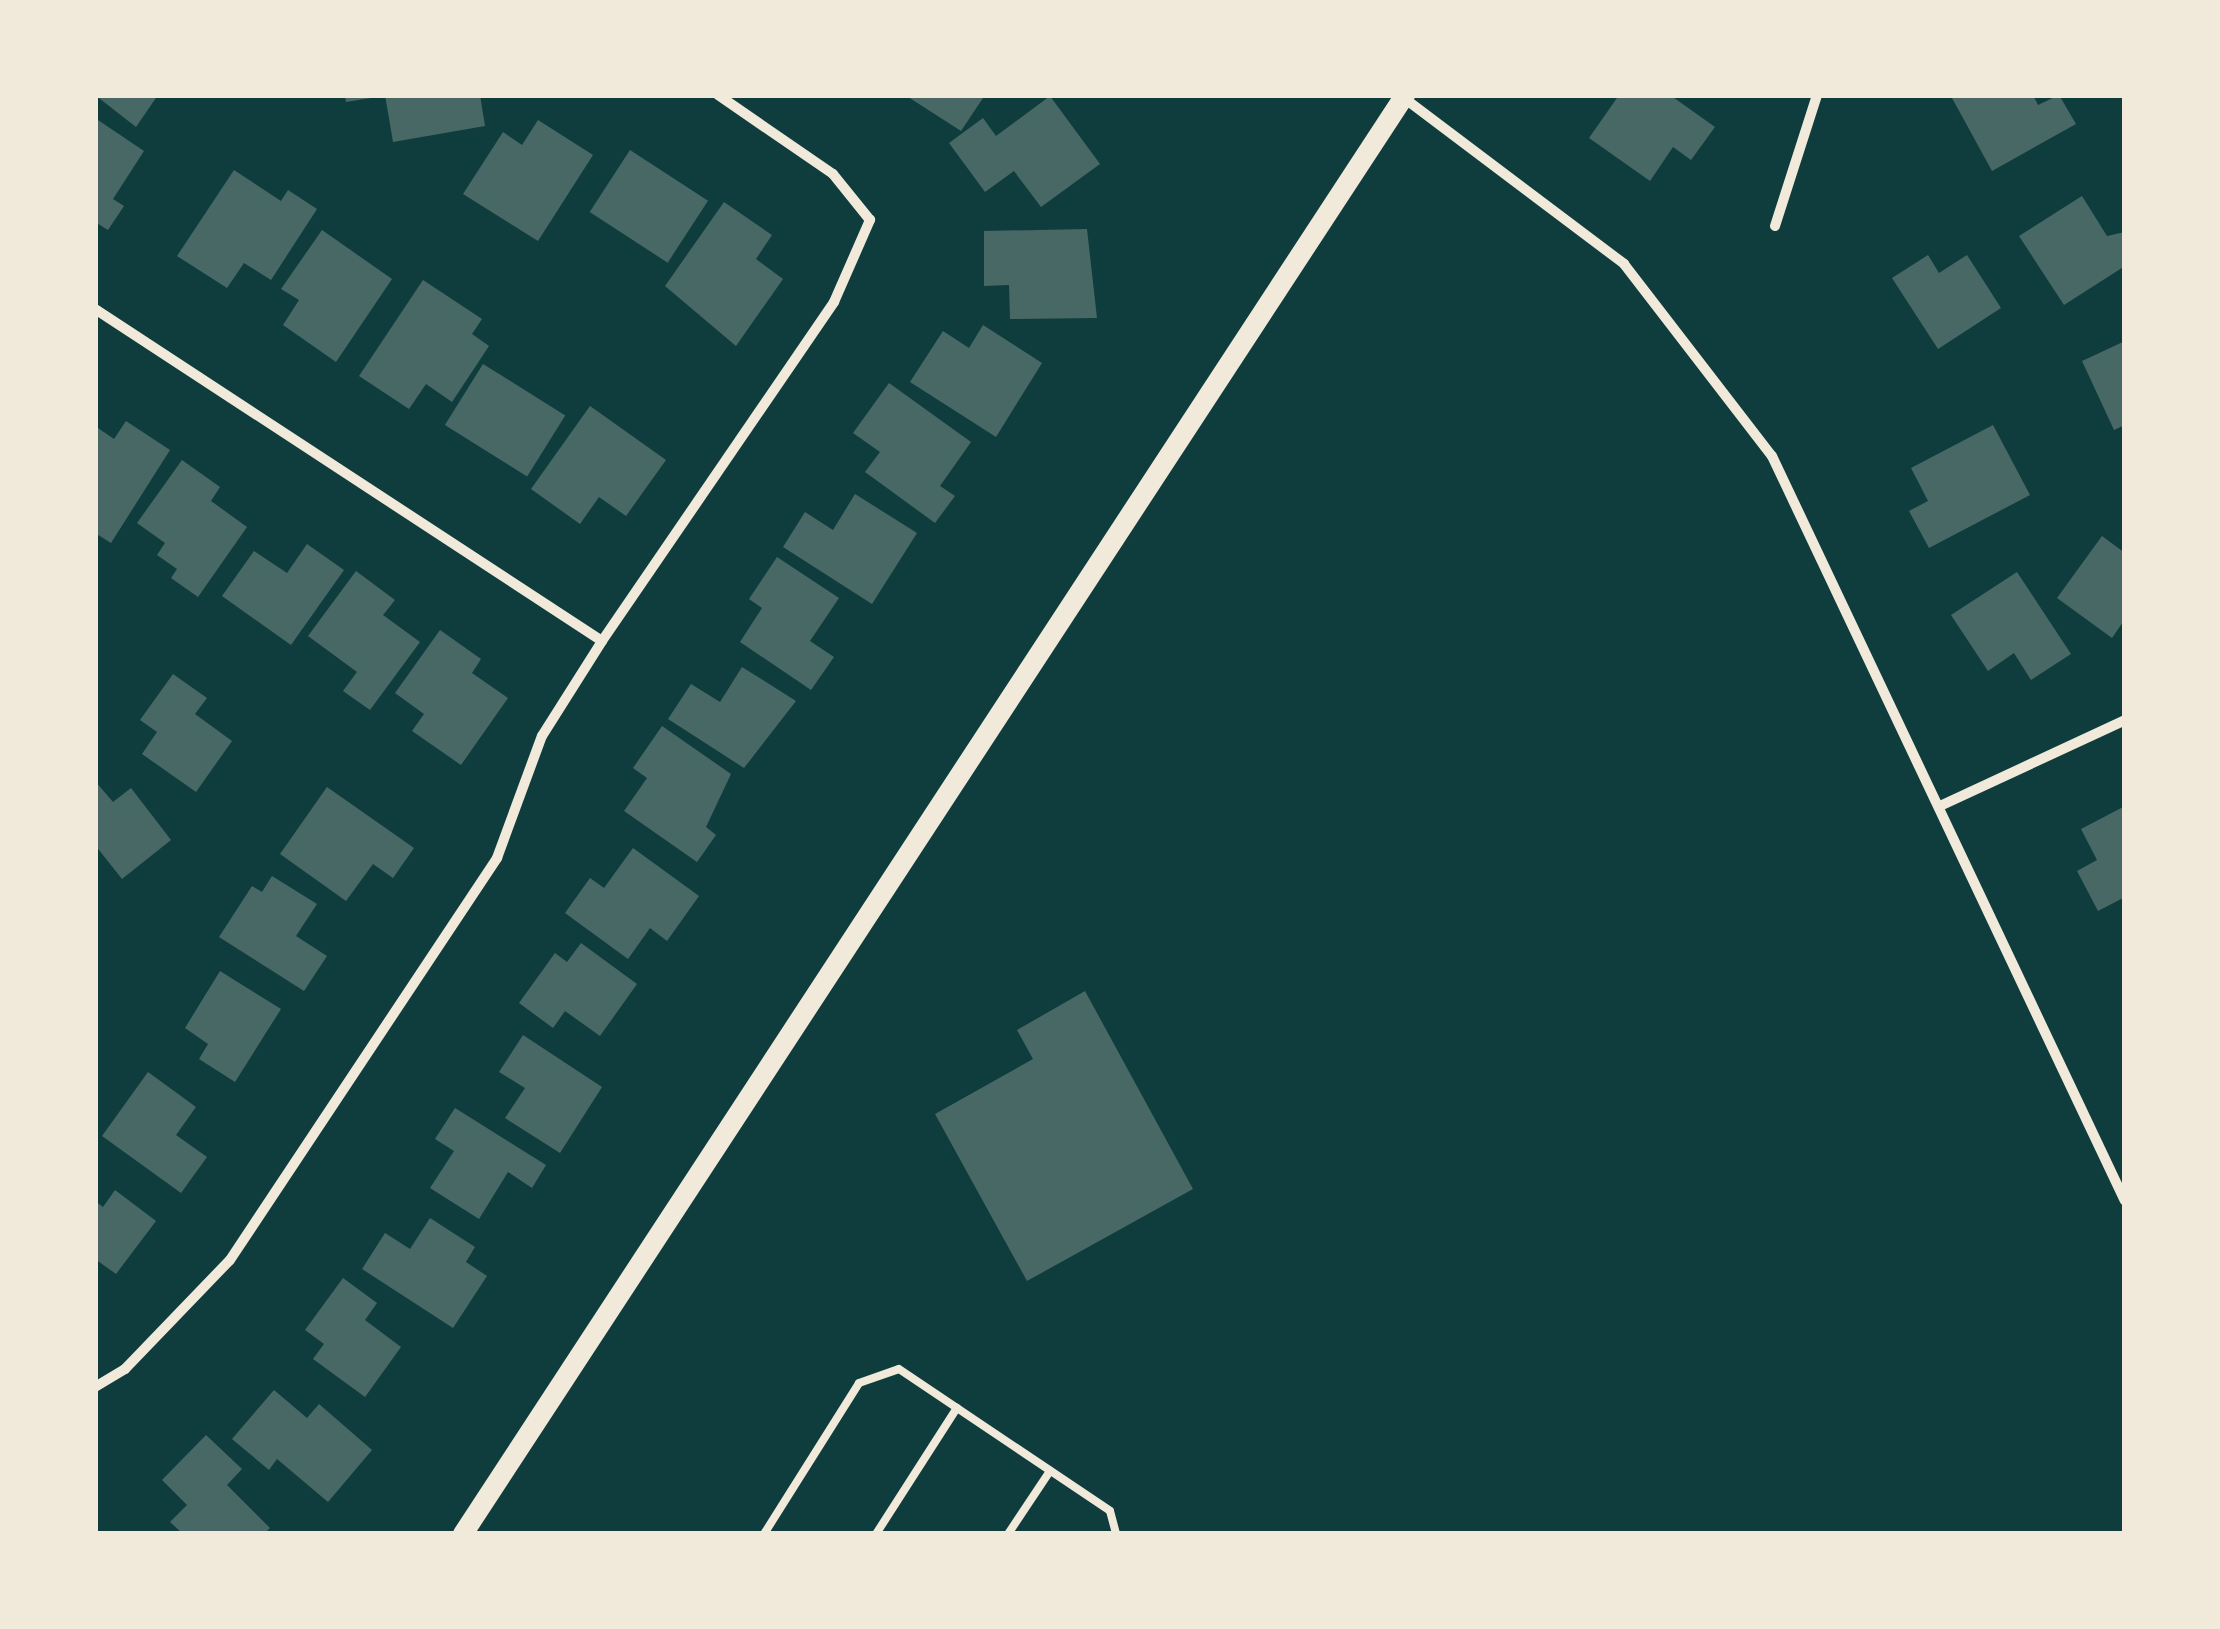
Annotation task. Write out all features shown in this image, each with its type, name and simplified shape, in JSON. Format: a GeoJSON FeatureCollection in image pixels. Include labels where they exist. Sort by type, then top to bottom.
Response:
{"type":"FeatureCollection","features":[{"type":"Feature","properties":{"kind":"main road"},"geometry":{"type":"LineString","coordinates":[[463,1534],[1404,96]]}},
{"type":"Feature","properties":{"kind":"street"},"geometry":{"type":"LineString","coordinates":[[95,1387],[125,1369],[230,1260],[498,858],[542,736],[602,641],[834,302],[870,220],[833,174],[718,95]]}},
{"type":"Feature","properties":{"kind":"street"},"geometry":{"type":"LineString","coordinates":[[1775,226],[1817,95]]}},
{"type":"Feature","properties":{"kind":"street"},"geometry":{"type":"LineString","coordinates":[[1404,96],[1624,264],[1718,375],[1772,456],[2125,1201]]}},
{"type":"Feature","properties":{"kind":"street"},"geometry":{"type":"LineString","coordinates":[[95,309],[602,641]]}},
{"type":"Feature","properties":{"kind":"street"},"geometry":{"type":"LineString","coordinates":[[1940,806],[2125,720]]}},
{"type":"Feature","properties":{"kind":"lane"},"geometry":{"type":"LineString","coordinates":[[764,1534],[860,1383],[899,1369],[1110,1511],[1116,1534]]}},
{"type":"Feature","properties":{"kind":"lane"},"geometry":{"type":"LineString","coordinates":[[876,1534],[956,1408]]}},
{"type":"Feature","properties":{"kind":"lane"},"geometry":{"type":"LineString","coordinates":[[1008,1534],[1050,1471]]}},
{"type":"Feature","properties":{"kind":"building"},"geometry":{"type":"Polygon","coordinates":[[[95,95],[158,95],[136,127],[95,95]]]}},
{"type":"Feature","properties":{"kind":"building"},"geometry":{"type":"Polygon","coordinates":[[[345,95],[377,95],[377,97],[346,102],[345,95]]]}},
{"type":"Feature","properties":{"kind":"building"},"geometry":{"type":"Polygon","coordinates":[[[385,95],[480,95],[485,126],[393,142],[385,95]]]}},
{"type":"Feature","properties":{"kind":"building"},"geometry":{"type":"Polygon","coordinates":[[[905,95],[985,95],[961,131],[905,95]]]}},
{"type":"Feature","properties":{"kind":"building"},"geometry":{"type":"Polygon","coordinates":[[[1619,95],[1670,95],[1715,127],[1691,160],[1673,147],[1650,181],[1589,138],[1619,95]]]}},
{"type":"Feature","properties":{"kind":"building"},"geometry":{"type":"Polygon","coordinates":[[[2033,95],[2038,105],[2059,95],[2076,124],[1992,171],[1952,98],[2033,95]]]}},
{"type":"Feature","properties":{"kind":"building"},"geometry":{"type":"Polygon","coordinates":[[[1050,96],[1100,164],[1041,207],[1014,171],[985,192],[949,143],[983,118],[996,136],[1050,96]]]}},
{"type":"Feature","properties":{"kind":"building"},"geometry":{"type":"Polygon","coordinates":[[[95,118],[144,151],[113,199],[124,206],[108,230],[95,222],[95,118]]]}},
{"type":"Feature","properties":{"kind":"building"},"geometry":{"type":"Polygon","coordinates":[[[538,120],[593,155],[538,241],[463,194],[503,132],[522,145],[538,120]]]}},
{"type":"Feature","properties":{"kind":"building"},"geometry":{"type":"Polygon","coordinates":[[[630,150],[708,201],[668,263],[590,212],[630,150]]]}},
{"type":"Feature","properties":{"kind":"building"},"geometry":{"type":"Polygon","coordinates":[[[234,170],[281,201],[288,190],[317,209],[271,280],[244,263],[227,288],[177,256],[234,170]]]}},
{"type":"Feature","properties":{"kind":"building"},"geometry":{"type":"Polygon","coordinates":[[[2082,196],[2107,236],[2125,232],[2125,266],[2064,305],[2019,236],[2082,196]]]}},
{"type":"Feature","properties":{"kind":"building"},"geometry":{"type":"Polygon","coordinates":[[[724,202],[772,235],[756,259],[783,279],[736,346],[665,286],[724,202]]]}},
{"type":"Feature","properties":{"kind":"building"},"geometry":{"type":"Polygon","coordinates":[[[1087,229],[1097,318],[1010,319],[1009,285],[984,286],[984,231],[1087,229]]]}},
{"type":"Feature","properties":{"kind":"building"},"geometry":{"type":"Polygon","coordinates":[[[322,230],[392,279],[336,362],[283,325],[299,300],[281,289],[322,230]]]}},
{"type":"Feature","properties":{"kind":"building"},"geometry":{"type":"Polygon","coordinates":[[[1928,255],[1939,273],[1967,255],[2001,308],[1938,349],[1892,278],[1928,255]]]}},
{"type":"Feature","properties":{"kind":"building"},"geometry":{"type":"Polygon","coordinates":[[[423,280],[482,319],[472,334],[489,346],[452,402],[426,384],[409,409],[359,376],[423,280]]]}},
{"type":"Feature","properties":{"kind":"building"},"geometry":{"type":"Polygon","coordinates":[[[983,325],[1042,363],[996,437],[910,382],[943,331],[969,348],[983,325]]]}},
{"type":"Feature","properties":{"kind":"building"},"geometry":{"type":"Polygon","coordinates":[[[2125,341],[2125,425],[2114,430],[2082,361],[2125,341]]]}},
{"type":"Feature","properties":{"kind":"building"},"geometry":{"type":"Polygon","coordinates":[[[483,364],[565,415],[527,476],[445,425],[483,364]]]}},
{"type":"Feature","properties":{"kind":"building"},"geometry":{"type":"Polygon","coordinates":[[[889,383],[971,442],[940,486],[955,496],[935,523],[865,472],[880,452],[853,433],[889,383]]]}},
{"type":"Feature","properties":{"kind":"building"},"geometry":{"type":"Polygon","coordinates":[[[590,406],[666,460],[626,516],[599,497],[580,524],[531,489],[590,406]]]}},
{"type":"Feature","properties":{"kind":"building"},"geometry":{"type":"Polygon","coordinates":[[[126,421],[170,450],[111,543],[95,533],[95,426],[114,439],[126,421]]]}},
{"type":"Feature","properties":{"kind":"building"},"geometry":{"type":"Polygon","coordinates":[[[1993,425],[2030,495],[1929,548],[1909,511],[1928,501],[1911,468],[1993,425]]]}},
{"type":"Feature","properties":{"kind":"building"},"geometry":{"type":"Polygon","coordinates":[[[182,460],[220,487],[211,501],[247,527],[198,597],[171,578],[177,569],[157,555],[165,543],[137,523],[182,460]]]}},
{"type":"Feature","properties":{"kind":"building"},"geometry":{"type":"Polygon","coordinates":[[[855,494],[917,533],[872,604],[783,547],[805,512],[833,530],[855,494]]]}},
{"type":"Feature","properties":{"kind":"building"},"geometry":{"type":"Polygon","coordinates":[[[2102,536],[2125,553],[2125,619],[2112,638],[2057,598],[2102,536]]]}},
{"type":"Feature","properties":{"kind":"building"},"geometry":{"type":"Polygon","coordinates":[[[307,544],[344,570],[291,645],[222,596],[254,551],[287,573],[307,544]]]}},
{"type":"Feature","properties":{"kind":"building"},"geometry":{"type":"Polygon","coordinates":[[[777,557],[839,598],[810,641],[834,657],[811,690],[740,642],[762,608],[749,599],[777,557]]]}},
{"type":"Feature","properties":{"kind":"building"},"geometry":{"type":"Polygon","coordinates":[[[356,571],[395,600],[383,615],[420,642],[370,710],[343,691],[357,672],[308,636],[356,571]]]}},
{"type":"Feature","properties":{"kind":"building"},"geometry":{"type":"Polygon","coordinates":[[[2017,572],[2071,654],[2031,680],[2014,653],[1988,671],[1951,615],[2017,572]]]}},
{"type":"Feature","properties":{"kind":"building"},"geometry":{"type":"Polygon","coordinates":[[[440,630],[481,659],[472,673],[508,698],[461,765],[412,731],[424,714],[395,693],[440,630]]]}},
{"type":"Feature","properties":{"kind":"building"},"geometry":{"type":"Polygon","coordinates":[[[742,667],[796,701],[744,768],[668,719],[691,684],[720,702],[742,667]]]}},
{"type":"Feature","properties":{"kind":"building"},"geometry":{"type":"Polygon","coordinates":[[[173,674],[207,698],[195,714],[232,741],[196,792],[142,754],[157,732],[140,720],[173,674]]]}},
{"type":"Feature","properties":{"kind":"building"},"geometry":{"type":"Polygon","coordinates":[[[662,726],[731,774],[706,827],[716,835],[697,862],[624,811],[647,778],[633,768],[662,726]]]}},
{"type":"Feature","properties":{"kind":"building"},"geometry":{"type":"Polygon","coordinates":[[[95,781],[113,802],[131,788],[171,840],[122,879],[95,845],[95,781]]]}},
{"type":"Feature","properties":{"kind":"building"},"geometry":{"type":"Polygon","coordinates":[[[327,787],[414,848],[393,878],[373,864],[346,901],[280,854],[327,787]]]}},
{"type":"Feature","properties":{"kind":"building"},"geometry":{"type":"Polygon","coordinates":[[[2125,806],[2125,897],[2098,911],[2077,871],[2097,860],[2081,829],[2125,806]]]}},
{"type":"Feature","properties":{"kind":"building"},"geometry":{"type":"Polygon","coordinates":[[[633,848],[699,896],[667,941],[650,928],[628,959],[565,913],[590,878],[604,888],[633,848]]]}},
{"type":"Feature","properties":{"kind":"building"},"geometry":{"type":"Polygon","coordinates":[[[272,876],[317,904],[296,936],[327,956],[304,991],[219,937],[252,886],[262,892],[272,876]]]}},
{"type":"Feature","properties":{"kind":"building"},"geometry":{"type":"Polygon","coordinates":[[[581,943],[637,984],[600,1036],[565,1011],[553,1028],[519,1003],[555,953],[567,962],[581,943]]]}},
{"type":"Feature","properties":{"kind":"building"},"geometry":{"type":"Polygon","coordinates":[[[220,971],[281,1009],[235,1082],[199,1059],[208,1044],[185,1028],[220,971]]]}},
{"type":"Feature","properties":{"kind":"building"},"geometry":{"type":"Polygon","coordinates":[[[1085,991],[1193,1189],[1027,1281],[935,1114],[1033,1059],[1017,1030],[1085,991]]]}},
{"type":"Feature","properties":{"kind":"building"},"geometry":{"type":"Polygon","coordinates":[[[523,1035],[602,1087],[560,1153],[505,1118],[525,1088],[499,1072],[523,1035]]]}},
{"type":"Feature","properties":{"kind":"building"},"geometry":{"type":"Polygon","coordinates":[[[148,1072],[196,1107],[176,1135],[207,1157],[181,1193],[102,1136],[148,1072]]]}},
{"type":"Feature","properties":{"kind":"building"},"geometry":{"type":"Polygon","coordinates":[[[455,1108],[546,1165],[532,1188],[508,1172],[479,1219],[430,1188],[454,1151],[435,1139],[455,1108]]]}},
{"type":"Feature","properties":{"kind":"building"},"geometry":{"type":"Polygon","coordinates":[[[115,1190],[156,1221],[116,1274],[95,1259],[95,1201],[103,1207],[115,1190]]]}},
{"type":"Feature","properties":{"kind":"building"},"geometry":{"type":"Polygon","coordinates":[[[430,1218],[475,1247],[466,1262],[487,1276],[453,1328],[362,1269],[385,1233],[410,1249],[430,1218]]]}},
{"type":"Feature","properties":{"kind":"building"},"geometry":{"type":"Polygon","coordinates":[[[343,1278],[377,1303],[365,1320],[401,1347],[365,1397],[313,1359],[324,1344],[305,1330],[343,1278]]]}},
{"type":"Feature","properties":{"kind":"building"},"geometry":{"type":"Polygon","coordinates":[[[274,1390],[307,1418],[319,1404],[372,1450],[328,1502],[277,1459],[269,1470],[232,1439],[274,1390]]]}},
{"type":"Feature","properties":{"kind":"building"},"geometry":{"type":"Polygon","coordinates":[[[206,1435],[242,1469],[227,1485],[270,1528],[264,1534],[183,1534],[170,1522],[187,1505],[162,1480],[206,1435]]]}}]}
